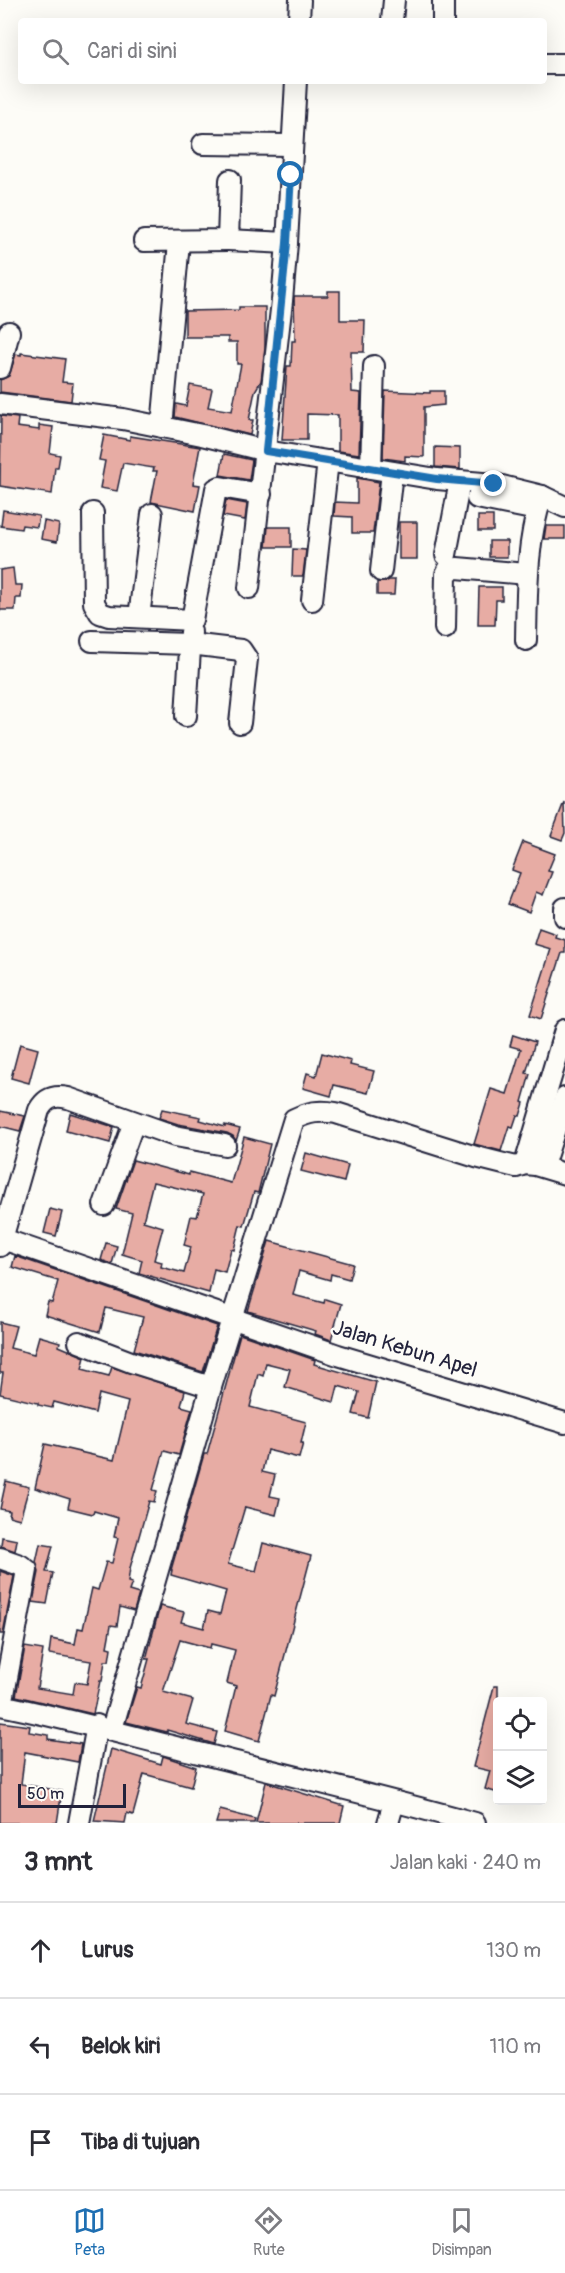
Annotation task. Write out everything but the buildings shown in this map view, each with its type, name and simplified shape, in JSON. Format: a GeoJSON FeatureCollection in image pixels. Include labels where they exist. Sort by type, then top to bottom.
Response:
{"type":"FeatureCollection","features":[{"type":"Feature","properties":{"kind":"street"},"geometry":{"type":"LineString","coordinates":[[298,18],[300,0]]}},
{"type":"Feature","properties":{"kind":"street"},"geometry":{"type":"LineString","coordinates":[[392,18],[394,0]]}},
{"type":"Feature","properties":{"kind":"street"},"geometry":{"type":"LineString","coordinates":[[443,0],[443,18]]}},
{"type":"Feature","properties":{"kind":"street"},"geometry":{"type":"LineString","coordinates":[[547,64],[565,64]]}},
{"type":"Feature","properties":{"kind":"street"},"geometry":{"type":"LineString","coordinates":[[249,588],[266,451],[287,243],[296,84]]}},
{"type":"Feature","properties":{"kind":"street"},"geometry":{"type":"LineString","coordinates":[[203,144],[292,146]]}},
{"type":"Feature","properties":{"kind":"street"},"geometry":{"type":"LineString","coordinates":[[228,240],[230,180]]}},
{"type":"Feature","properties":{"kind":"street"},"geometry":{"type":"LineString","coordinates":[[144,241],[228,240],[287,243]]}},
{"type":"Feature","properties":{"kind":"street"},"geometry":{"type":"LineString","coordinates":[[162,427],[179,242]]}},
{"type":"Feature","properties":{"kind":"street"},"geometry":{"type":"LineString","coordinates":[[0,368],[9,333]]}},
{"type":"Feature","properties":{"kind":"street"},"geometry":{"type":"LineString","coordinates":[[370,468],[374,366]]}},
{"type":"Feature","properties":{"kind":"street"},"geometry":{"type":"LineString","coordinates":[[0,404],[123,419],[266,451],[392,472],[494,484],[540,503]]}},
{"type":"Feature","properties":{"kind":"street"},"geometry":{"type":"LineString","coordinates":[[312,600],[328,461]]}},
{"type":"Feature","properties":{"kind":"street"},"geometry":{"type":"LineString","coordinates":[[381,571],[392,472]]}},
{"type":"Feature","properties":{"kind":"street"},"geometry":{"type":"LineString","coordinates":[[446,555],[460,481]]}},
{"type":"Feature","properties":{"kind":"street"},"geometry":{"type":"LineString","coordinates":[[186,716],[192,620],[216,489],[220,487],[261,494]]}},
{"type":"Feature","properties":{"kind":"street"},"geometry":{"type":"LineString","coordinates":[[477,498],[565,507]]}},
{"type":"Feature","properties":{"kind":"street"},"geometry":{"type":"LineString","coordinates":[[526,639],[527,574],[540,503]]}},
{"type":"Feature","properties":{"kind":"street"},"geometry":{"type":"LineString","coordinates":[[93,513],[94,603],[100,613],[109,616],[192,620]]}},
{"type":"Feature","properties":{"kind":"street"},"geometry":{"type":"LineString","coordinates":[[139,617],[152,514]]}},
{"type":"Feature","properties":{"kind":"street"},"geometry":{"type":"LineString","coordinates":[[445,628],[448,570],[457,568],[527,574]]}},
{"type":"Feature","properties":{"kind":"street"},"geometry":{"type":"LineString","coordinates":[[92,641],[190,644],[241,650],[247,659],[240,723]]}},
{"type":"Feature","properties":{"kind":"street"},"geometry":{"type":"LineString","coordinates":[[565,908],[565,917]]}},
{"type":"Feature","properties":{"kind":"street"},"geometry":{"type":"LineString","coordinates":[[534,1165],[565,1030]]}},
{"type":"Feature","properties":{"kind":"street"},"geometry":{"type":"LineString","coordinates":[[1,1241],[43,1103],[56,1096],[69,1098],[175,1136],[225,1145]]}},
{"type":"Feature","properties":{"kind":"street"},"geometry":{"type":"LineString","coordinates":[[534,1165],[565,1098]]}},
{"type":"Feature","properties":{"kind":"street"},"geometry":{"type":"LineString","coordinates":[[79,1823],[105,1727],[294,1119],[320,1110],[336,1113],[476,1157],[516,1167],[534,1165],[565,1174]]}},
{"type":"Feature","properties":{"kind":"street"},"geometry":{"type":"LineString","coordinates":[[104,1205],[134,1122]]}},
{"type":"Feature","properties":{"kind":"street","name":"Jalan Kebun Apel"},"geometry":{"type":"LineString","coordinates":[[1,1241],[338,1355],[565,1423]]}},
{"type":"Feature","properties":{"kind":"street"},"geometry":{"type":"LineString","coordinates":[[79,1342],[131,1362],[211,1387]]}},
{"type":"Feature","properties":{"kind":"street"},"geometry":{"type":"LineString","coordinates":[[0,1558],[21,1565],[27,1570],[1,1705],[105,1727],[468,1822]]}},
{"type":"Feature","properties":{"kind":"street"},"geometry":{"type":"LineString","coordinates":[[388,1823],[394,1802]]}},
{"type":"Feature","properties":{"kind":"route"},"geometry":{"type":"LineString","coordinates":[[291,175],[287,243],[266,451],[437,479],[494,484]]}}]}
